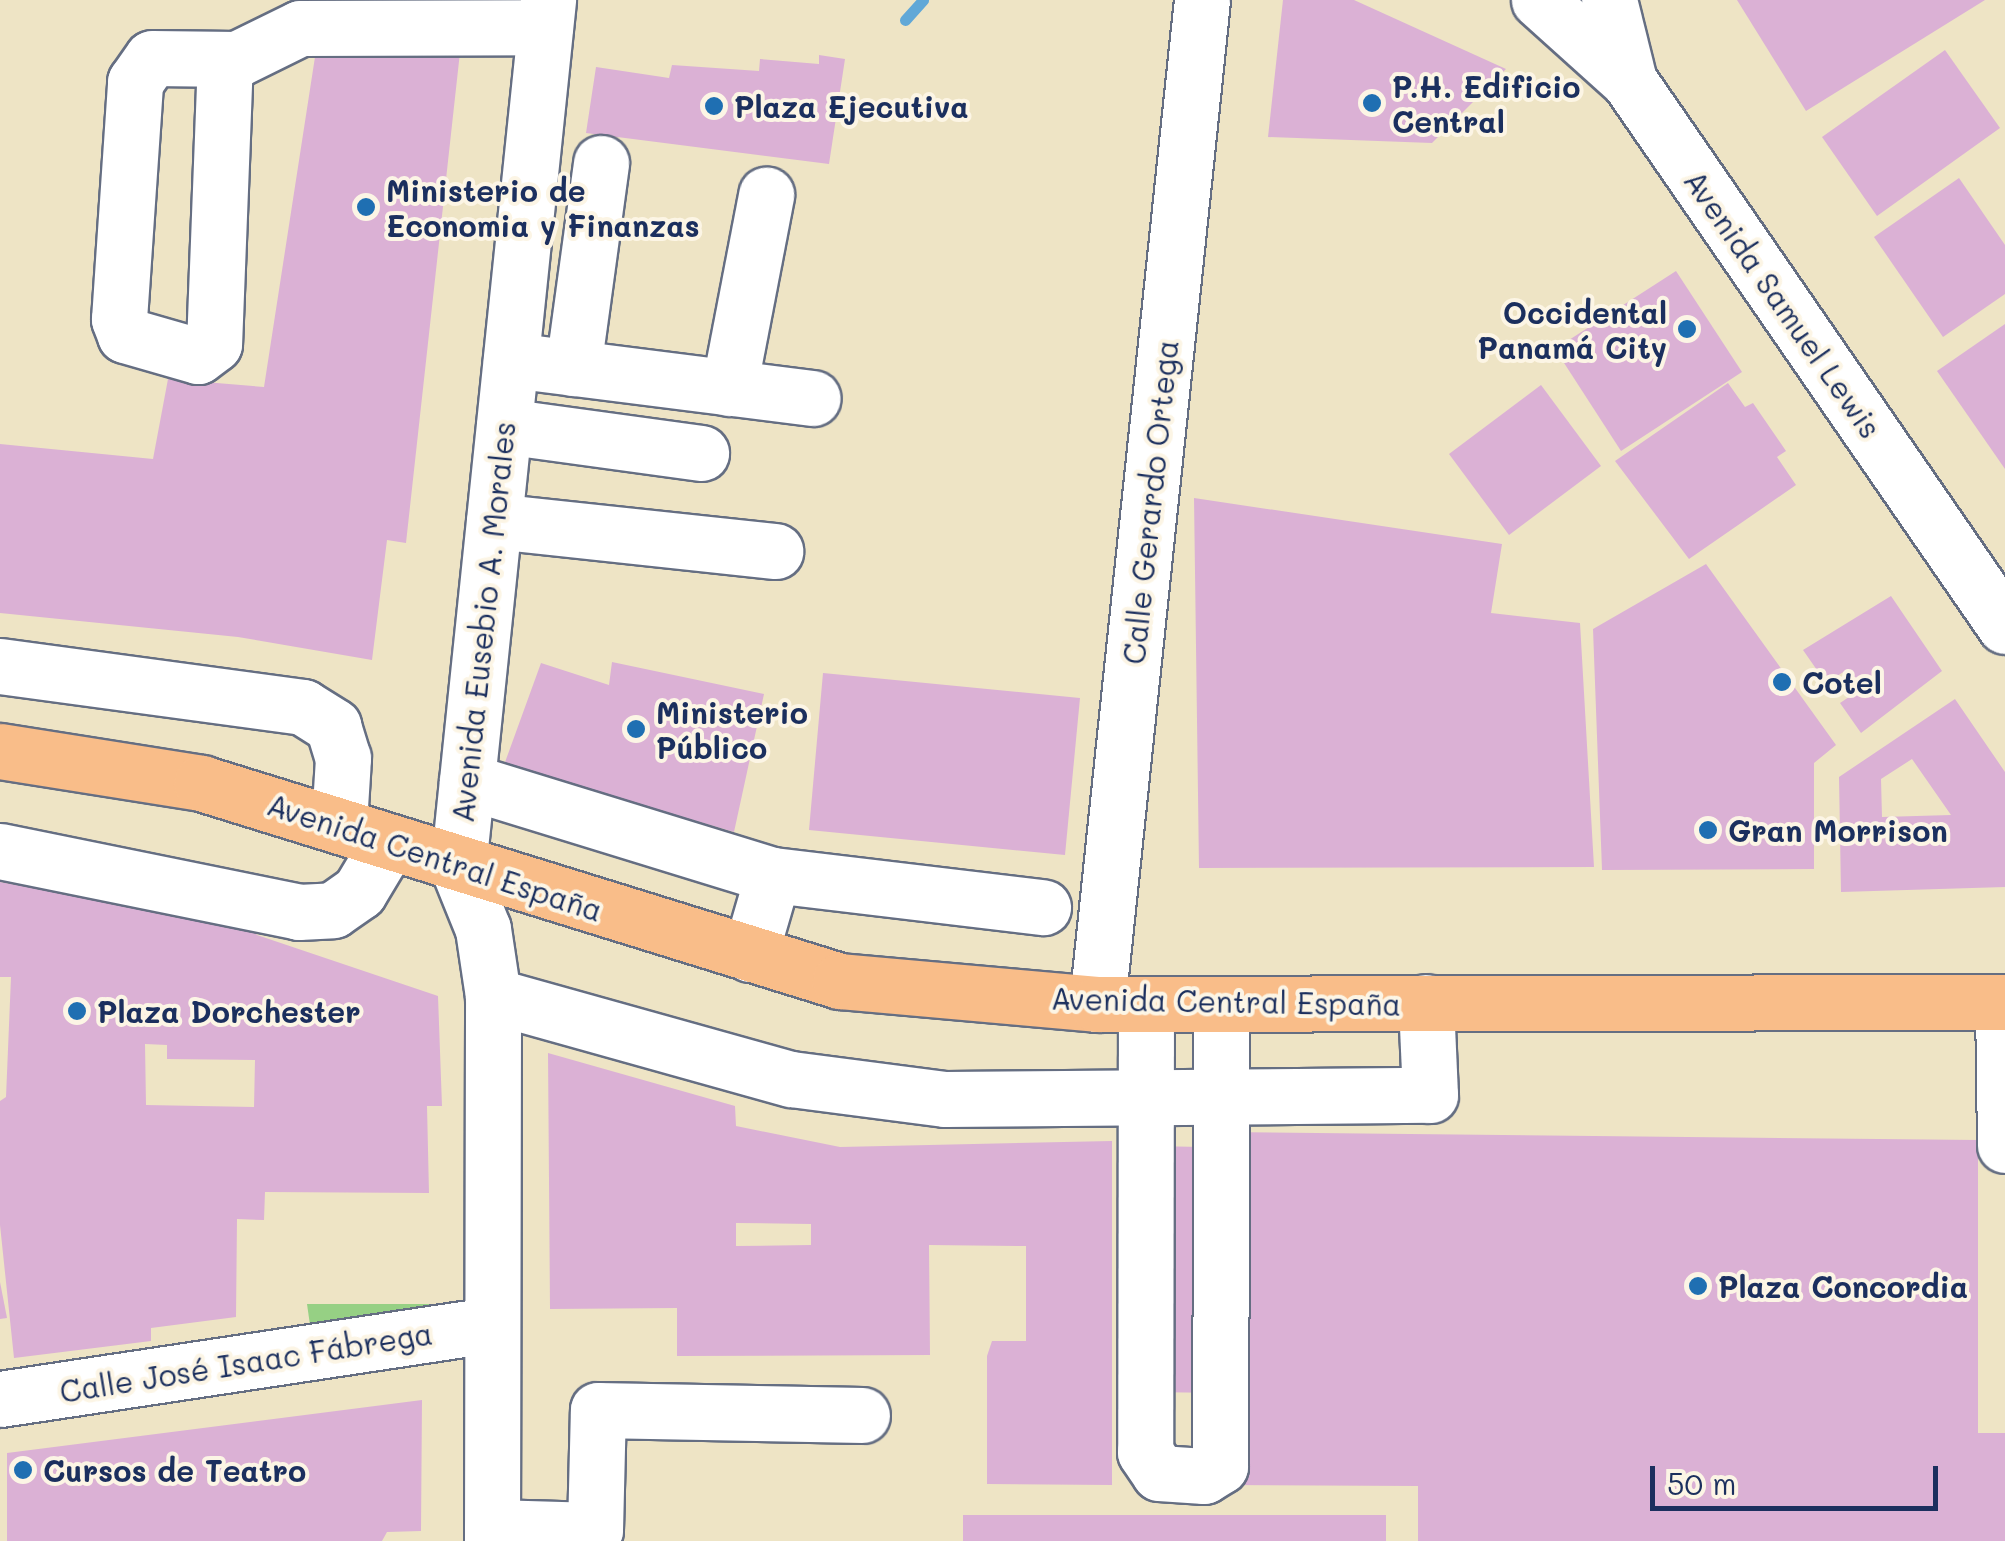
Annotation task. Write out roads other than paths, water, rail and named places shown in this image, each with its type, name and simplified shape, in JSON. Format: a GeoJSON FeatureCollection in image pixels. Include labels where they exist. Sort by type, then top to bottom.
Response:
{"type":"FeatureCollection","features":[{"type":"Feature","properties":{"kind":"main road","name":"Avenida Central España"},"geometry":{"type":"LineString","coordinates":[[0,750],[201,782],[364,833],[458,868],[840,981],[1122,1004],[2004,1002]]}},
{"type":"Feature","properties":{"kind":"street","name":"Calle Gerardo Ortega"},"geometry":{"type":"LineString","coordinates":[[1202,0],[1122,1004],[1145,1099],[1145,1452],[1159,1473],[1204,1476],[1220,1466],[1222,1100]]}},
{"type":"Feature","properties":{"kind":"street","name":"Avenida Samuel Lewis"},"geometry":{"type":"LineString","coordinates":[[1539,0],[1629,81],[2005,626]]}},
{"type":"Feature","properties":{"kind":"street"},"geometry":{"type":"LineString","coordinates":[[1609,0],[1629,81]]}},
{"type":"Feature","properties":{"kind":"street"},"geometry":{"type":"LineString","coordinates":[[225,59],[214,344],[198,356],[125,335],[119,320],[135,82],[152,58],[225,59],[300,28],[547,13]]}},
{"type":"Feature","properties":{"kind":"street","name":"Avenida Eusebio A. Morales"},"geometry":{"type":"LineString","coordinates":[[492,1534],[493,996],[483,928],[458,868],[547,13]]}},
{"type":"Feature","properties":{"kind":"street"},"geometry":{"type":"LineString","coordinates":[[573,368],[601,163]]}},
{"type":"Feature","properties":{"kind":"street"},"geometry":{"type":"LineString","coordinates":[[729,388],[766,195]]}},
{"type":"Feature","properties":{"kind":"street"},"geometry":{"type":"LineString","coordinates":[[510,360],[813,398]]}},
{"type":"Feature","properties":{"kind":"street"},"geometry":{"type":"LineString","coordinates":[[504,426],[701,453]]}},
{"type":"Feature","properties":{"kind":"street"},"geometry":{"type":"LineString","coordinates":[[494,521],[775,550]]}},
{"type":"Feature","properties":{"kind":"street"},"geometry":{"type":"LineString","coordinates":[[0,666],[304,706],[333,726],[364,833],[359,892],[333,910],[298,912],[0,851]]}},
{"type":"Feature","properties":{"kind":"street"},"geometry":{"type":"LineString","coordinates":[[468,781],[773,874],[1043,906]]}},
{"type":"Feature","properties":{"kind":"street"},"geometry":{"type":"LineString","coordinates":[[750,954],[773,874]]}},
{"type":"Feature","properties":{"kind":"street"},"geometry":{"type":"LineString","coordinates":[[493,996],[791,1080],[945,1099],[1222,1100],[1431,1116],[1426,1002]]}},
{"type":"Feature","properties":{"kind":"street"},"geometry":{"type":"LineString","coordinates":[[2004,1002],[2005,1145]]}},
{"type":"Feature","properties":{"kind":"street"},"geometry":{"type":"LineString","coordinates":[[1222,1004],[1222,1100]]}},
{"type":"Feature","properties":{"kind":"street","name":"Calle José Isaac Fábrega"},"geometry":{"type":"LineString","coordinates":[[0,1399],[491,1324]]}},
{"type":"Feature","properties":{"kind":"street"},"geometry":{"type":"LineString","coordinates":[[492,1534],[595,1530],[598,1410],[862,1415]]}},
{"type":"Feature","properties":{"kind":"waterway"},"geometry":{"type":"LineString","coordinates":[[905,20],[923,0]]}},
{"type":"Feature","properties":{"kind":"place","name":"P.H. Edificio Central"},"geometry":{"type":"Point","coordinates":[1372,103]}},
{"type":"Feature","properties":{"kind":"place","name":"Plaza Ejecutiva"},"geometry":{"type":"Point","coordinates":[714,106]}},
{"type":"Feature","properties":{"kind":"place","name":"Ministerio de Economia y Finanzas"},"geometry":{"type":"Point","coordinates":[366,207]}},
{"type":"Feature","properties":{"kind":"place","name":"Occidental Panamá City"},"geometry":{"type":"Point","coordinates":[1687,329]}},
{"type":"Feature","properties":{"kind":"place","name":"Cotel"},"geometry":{"type":"Point","coordinates":[1782,682]}},
{"type":"Feature","properties":{"kind":"place","name":"Ministerio Público"},"geometry":{"type":"Point","coordinates":[636,729]}},
{"type":"Feature","properties":{"kind":"place","name":"Gran Morrison"},"geometry":{"type":"Point","coordinates":[1708,830]}},
{"type":"Feature","properties":{"kind":"place","name":"Plaza Dorchester"},"geometry":{"type":"Point","coordinates":[77,1011]}},
{"type":"Feature","properties":{"kind":"place","name":"Plaza Concordia"},"geometry":{"type":"Point","coordinates":[1698,1286]}},
{"type":"Feature","properties":{"kind":"place","name":"Cursos de Teatro"},"geometry":{"type":"Point","coordinates":[23,1470]}}]}
